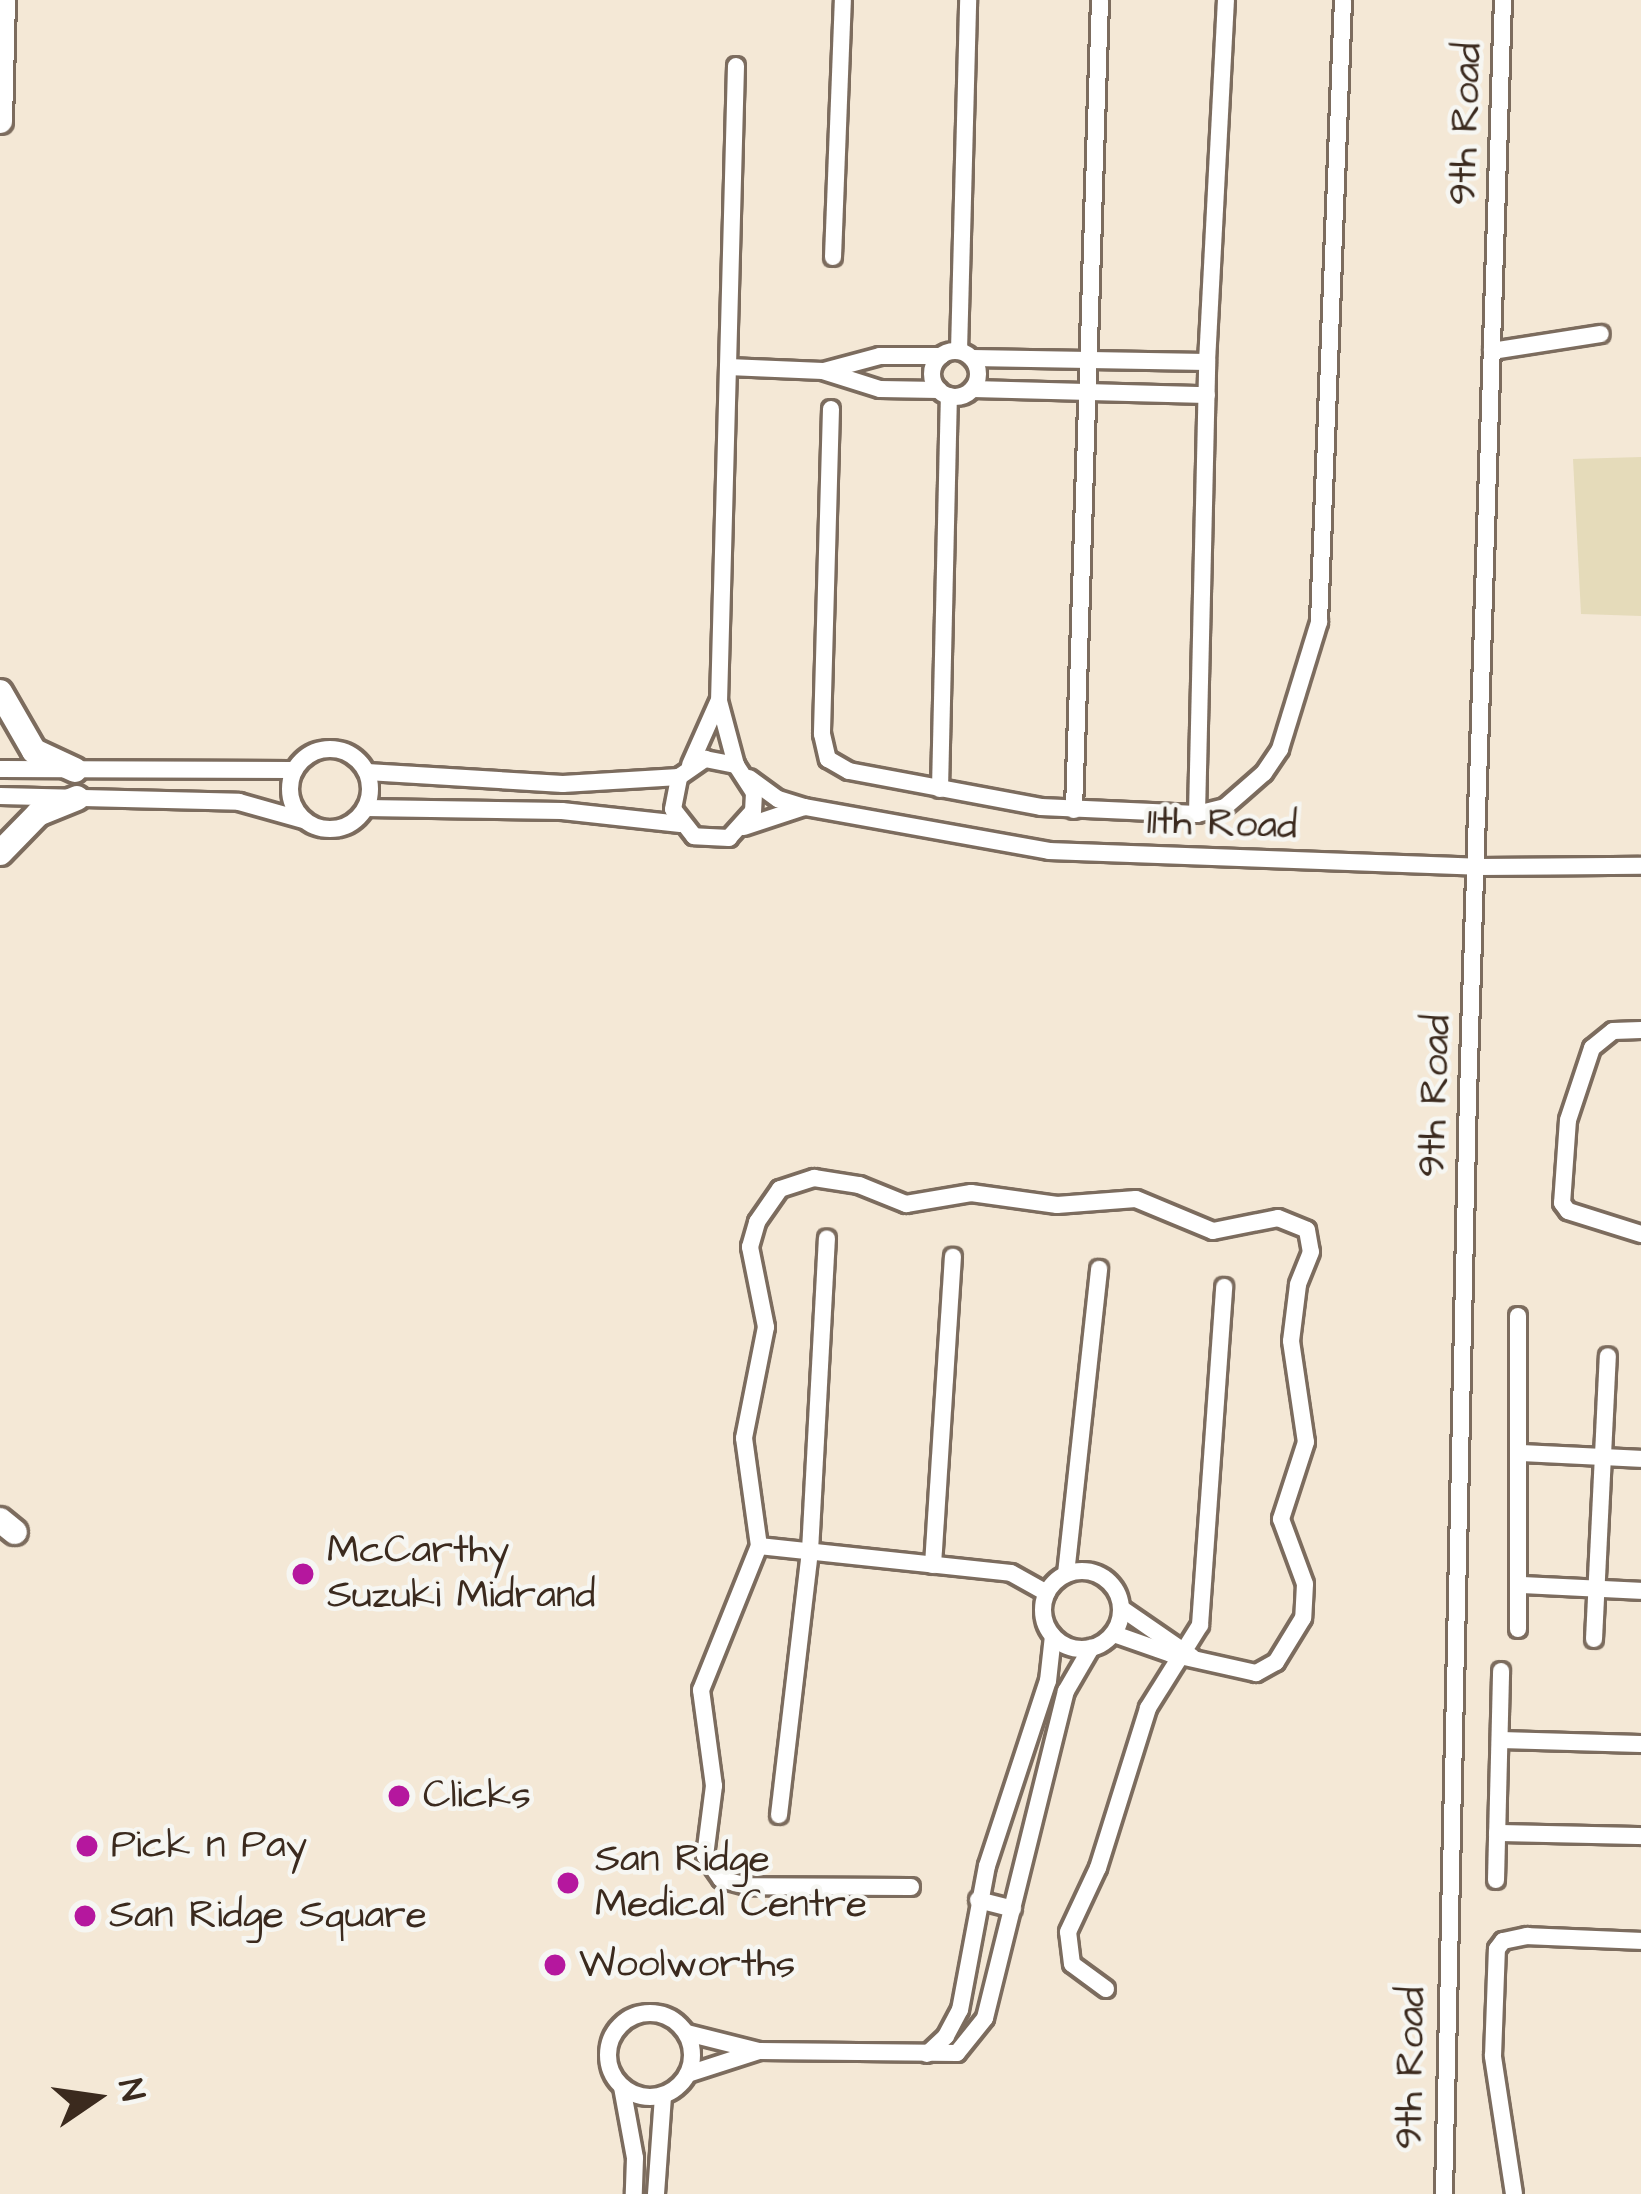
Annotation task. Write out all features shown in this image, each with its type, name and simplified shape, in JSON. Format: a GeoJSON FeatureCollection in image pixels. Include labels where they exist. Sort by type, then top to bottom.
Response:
{"type":"FeatureCollection","features":[{"type":"Feature","properties":{"kind":"main road"},"geometry":{"type":"LineString","coordinates":[[0,121],[3,0]]}},
{"type":"Feature","properties":{"kind":"main road"},"geometry":{"type":"LineString","coordinates":[[0,692],[34,751],[75,770]]}},
{"type":"Feature","properties":{"kind":"main road"},"geometry":{"type":"LineString","coordinates":[[0,853],[38,814],[77,798]]}},
{"type":"Feature","properties":{"kind":"street"},"geometry":{"type":"LineString","coordinates":[[833,256],[843,0]]}},
{"type":"Feature","properties":{"kind":"street"},"geometry":{"type":"LineString","coordinates":[[968,0],[957,355],[978,377],[973,389]]}},
{"type":"Feature","properties":{"kind":"street"},"geometry":{"type":"LineString","coordinates":[[1074,811],[1100,0]]}},
{"type":"Feature","properties":{"kind":"street"},"geometry":{"type":"LineString","coordinates":[[1197,814],[1207,362],[1226,0]]}},
{"type":"Feature","properties":{"kind":"street"},"geometry":{"type":"LineString","coordinates":[[831,409],[823,747],[836,767],[1074,811],[1197,814],[1225,807],[1271,764],[1318,622],[1343,0]]}},
{"type":"Feature","properties":{"kind":"street","name":"9th Road"},"geometry":{"type":"LineString","coordinates":[[1444,2194],[1465,1192],[1503,0]]}},
{"type":"Feature","properties":{"kind":"street"},"geometry":{"type":"LineString","coordinates":[[366,808],[562,811],[680,824],[711,841],[743,827],[754,793],[741,771],[719,701],[736,66]]}},
{"type":"Feature","properties":{"kind":"street"},"geometry":{"type":"LineString","coordinates":[[1492,351],[1601,334]]}},
{"type":"Feature","properties":{"kind":"street"},"geometry":{"type":"LineString","coordinates":[[940,789],[944,393],[932,373],[957,355]]}},
{"type":"Feature","properties":{"kind":"street"},"geometry":{"type":"LineString","coordinates":[[823,371],[880,356],[1207,362]]}},
{"type":"Feature","properties":{"kind":"street"},"geometry":{"type":"LineString","coordinates":[[728,367],[823,371],[880,389],[944,393],[973,389],[1207,395]]}},
{"type":"Feature","properties":{"kind":"street"},"geometry":{"type":"LineString","coordinates":[[680,824],[673,808],[684,771],[719,701]]}},
{"type":"Feature","properties":{"kind":"street"},"geometry":{"type":"LineString","coordinates":[[0,769],[293,770],[322,749],[340,749],[367,772],[563,784],[684,771],[705,759],[741,771]]}},
{"type":"Feature","properties":{"kind":"street"},"geometry":{"type":"LineString","coordinates":[[293,770],[289,788],[303,820]]}},
{"type":"Feature","properties":{"kind":"street","name":"11th Road"},"geometry":{"type":"LineString","coordinates":[[741,771],[778,799],[805,807],[1049,851],[1478,867],[1641,866]]}},
{"type":"Feature","properties":{"kind":"street"},"geometry":{"type":"LineString","coordinates":[[0,796],[239,802],[338,829],[354,822],[366,808],[367,772]]}},
{"type":"Feature","properties":{"kind":"street","name":"11th Road"},"geometry":{"type":"LineString","coordinates":[[743,827],[805,807]]}},
{"type":"Feature","properties":{"kind":"street"},"geometry":{"type":"LineString","coordinates":[[1641,1030],[1613,1031],[1592,1048],[1568,1120],[1562,1203],[1568,1211],[1641,1234]]}},
{"type":"Feature","properties":{"kind":"street"},"geometry":{"type":"LineString","coordinates":[[911,1887],[747,1886],[721,1879],[705,1856],[714,1786],[701,1690],[759,1546],[744,1438],[766,1327],[750,1247],[757,1222],[780,1189],[814,1178],[859,1185],[906,1204],[971,1192],[1057,1205],[1136,1199],[1168,1208],[1195,1226],[1226,1232],[1291,1220],[1307,1231],[1311,1252],[1298,1286],[1291,1340],[1306,1442],[1280,1519],[1308,1599],[1303,1618],[1267,1670],[1243,1673],[1114,1634]]}},
{"type":"Feature","properties":{"kind":"street"},"geometry":{"type":"LineString","coordinates":[[779,1815],[810,1551],[827,1238]]}},
{"type":"Feature","properties":{"kind":"street"},"geometry":{"type":"LineString","coordinates":[[933,1565],[953,1257]]}},
{"type":"Feature","properties":{"kind":"street"},"geometry":{"type":"LineString","coordinates":[[927,2054],[952,2026],[966,1981],[978,1900],[1048,1681],[1053,1636],[1044,1615],[1047,1593],[1066,1574],[1099,1269]]}},
{"type":"Feature","properties":{"kind":"street"},"geometry":{"type":"LineString","coordinates":[[1106,1989],[1072,1964],[1068,1931],[1098,1868],[1141,1724],[1188,1655],[1202,1614],[1224,1288]]}},
{"type":"Feature","properties":{"kind":"street"},"geometry":{"type":"LineString","coordinates":[[1517,1629],[1518,1316]]}},
{"type":"Feature","properties":{"kind":"street"},"geometry":{"type":"LineString","coordinates":[[1594,1639],[1608,1356]]}},
{"type":"Feature","properties":{"kind":"street"},"geometry":{"type":"LineString","coordinates":[[1520,1453],[1641,1459]]}},
{"type":"Feature","properties":{"kind":"street"},"geometry":{"type":"LineString","coordinates":[[759,1546],[1021,1575],[1047,1593]]}},
{"type":"Feature","properties":{"kind":"street"},"geometry":{"type":"LineString","coordinates":[[634,2194],[633,2144],[622,2087],[608,2056],[615,2031],[636,2014],[664,2015],[687,2033],[760,2051],[957,2053],[978,2032],[1066,1691],[1091,1648],[1114,1634],[1121,1608],[1114,1588],[1098,1574],[1066,1574]]}},
{"type":"Feature","properties":{"kind":"street"},"geometry":{"type":"LineString","coordinates":[[1520,1586],[1641,1592]]}},
{"type":"Feature","properties":{"kind":"street"},"geometry":{"type":"LineString","coordinates":[[1121,1608],[1188,1655]]}},
{"type":"Feature","properties":{"kind":"street"},"geometry":{"type":"LineString","coordinates":[[1053,1636],[1070,1648],[1091,1648]]}},
{"type":"Feature","properties":{"kind":"street"},"geometry":{"type":"LineString","coordinates":[[1496,1880],[1502,1671]]}},
{"type":"Feature","properties":{"kind":"street"},"geometry":{"type":"LineString","coordinates":[[1500,1741],[1641,1744]]}},
{"type":"Feature","properties":{"kind":"street"},"geometry":{"type":"LineString","coordinates":[[1004,1816],[1034,1824]]}},
{"type":"Feature","properties":{"kind":"street"},"geometry":{"type":"LineString","coordinates":[[1497,1833],[1641,1836]]}},
{"type":"Feature","properties":{"kind":"street"},"geometry":{"type":"LineString","coordinates":[[978,1900],[1013,1909]]}},
{"type":"Feature","properties":{"kind":"street"},"geometry":{"type":"LineString","coordinates":[[1514,2194],[1493,2056],[1497,1949],[1503,1941],[1527,1936],[1641,1941]]}},
{"type":"Feature","properties":{"kind":"street"},"geometry":{"type":"LineString","coordinates":[[966,1981],[993,1985]]}},
{"type":"Feature","properties":{"kind":"street"},"geometry":{"type":"LineString","coordinates":[[687,2033],[692,2060],[688,2074]]}},
{"type":"Feature","properties":{"kind":"street"},"geometry":{"type":"LineString","coordinates":[[622,2087],[641,2097],[663,2096],[688,2074],[760,2051]]}},
{"type":"Feature","properties":{"kind":"street"},"geometry":{"type":"LineString","coordinates":[[656,2194],[663,2096]]}},
{"type":"Feature","properties":{"kind":"shaded area"},"geometry":{"type":"Polygon","coordinates":[[[1641,457],[1641,616],[1581,614],[1573,459],[1641,457]]]}},
{"type":"Feature","properties":{"kind":"place","name":"McCarthy Suzuki Midrand"},"geometry":{"type":"Point","coordinates":[303,1574]}},
{"type":"Feature","properties":{"kind":"place","name":"Clicks"},"geometry":{"type":"Point","coordinates":[399,1796]}},
{"type":"Feature","properties":{"kind":"place","name":"Pick n Pay"},"geometry":{"type":"Point","coordinates":[87,1846]}},
{"type":"Feature","properties":{"kind":"place","name":"San Ridge Medical Centre"},"geometry":{"type":"Point","coordinates":[568,1883]}},
{"type":"Feature","properties":{"kind":"place","name":"San Ridge Square"},"geometry":{"type":"Point","coordinates":[85,1916]}},
{"type":"Feature","properties":{"kind":"place","name":"Woolworths"},"geometry":{"type":"Point","coordinates":[555,1965]}}]}
